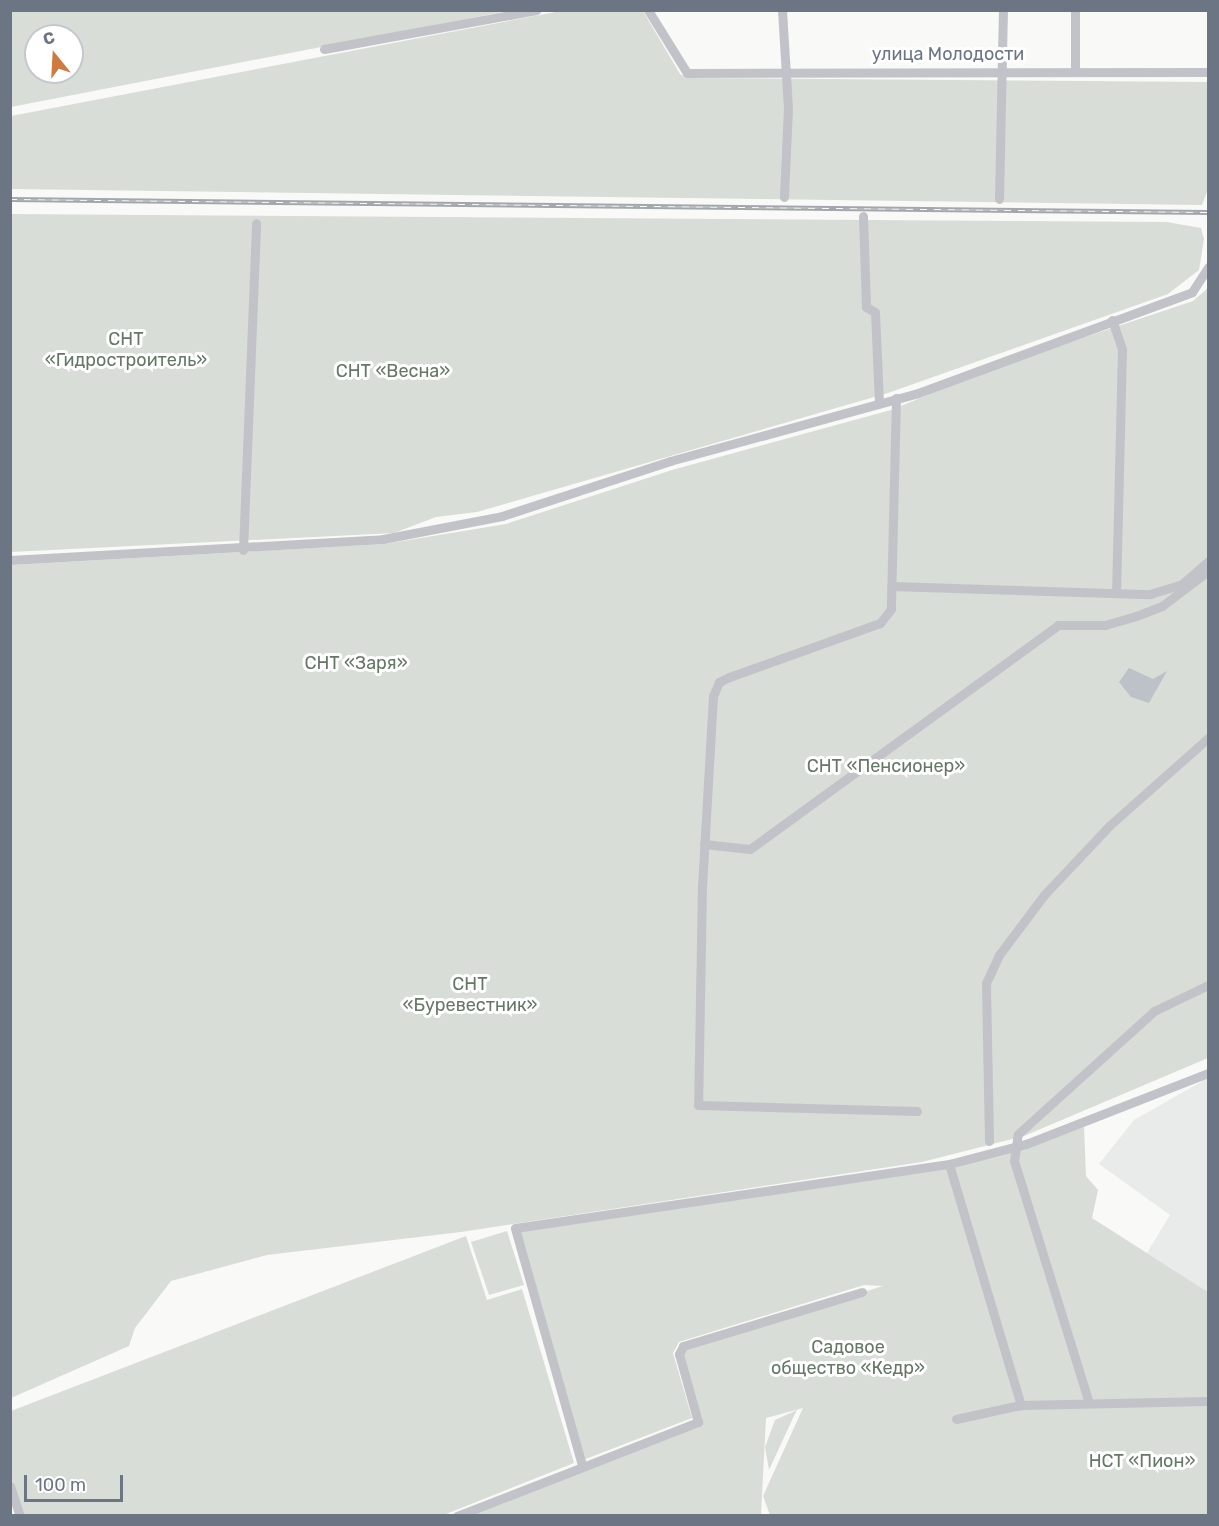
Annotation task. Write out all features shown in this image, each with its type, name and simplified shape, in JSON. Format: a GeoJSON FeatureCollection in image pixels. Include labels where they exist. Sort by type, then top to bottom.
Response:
{"type":"FeatureCollection","features":[{"type":"Feature","properties":{"kind":"street"},"geometry":{"type":"LineString","coordinates":[[324,49],[536,10]]}},
{"type":"Feature","properties":{"kind":"street","name":"улица Молодости"},"geometry":{"type":"LineString","coordinates":[[648,10],[687,73],[782,71],[1209,72]]}},
{"type":"Feature","properties":{"kind":"street"},"geometry":{"type":"LineString","coordinates":[[782,10],[782,71],[788,108],[784,197]]}},
{"type":"Feature","properties":{"kind":"street"},"geometry":{"type":"LineString","coordinates":[[999,198],[1004,71],[1003,10]]}},
{"type":"Feature","properties":{"kind":"street"},"geometry":{"type":"LineString","coordinates":[[1075,71],[1076,10]]}},
{"type":"Feature","properties":{"kind":"street"},"geometry":{"type":"LineString","coordinates":[[863,216],[866,307],[875,312],[879,403]]}},
{"type":"Feature","properties":{"kind":"street"},"geometry":{"type":"LineString","coordinates":[[243,550],[256,223]]}},
{"type":"Feature","properties":{"kind":"street"},"geometry":{"type":"LineString","coordinates":[[10,560],[243,550],[383,538],[463,525],[896,398],[1192,292],[1209,267]]}},
{"type":"Feature","properties":{"kind":"street"},"geometry":{"type":"LineString","coordinates":[[1112,320],[1122,349],[1116,592]]}},
{"type":"Feature","properties":{"kind":"street"},"geometry":{"type":"LineString","coordinates":[[896,398],[891,609],[880,622],[718,682],[704,844],[698,1105],[917,1111]]}},
{"type":"Feature","properties":{"kind":"street"},"geometry":{"type":"LineString","coordinates":[[891,586],[1150,594],[1171,587],[1209,561]]}},
{"type":"Feature","properties":{"kind":"street"},"geometry":{"type":"LineString","coordinates":[[704,844],[750,849],[1037,637],[1058,625],[1105,625],[1136,616],[1162,606],[1209,571]]}},
{"type":"Feature","properties":{"kind":"street"},"geometry":{"type":"LineString","coordinates":[[988,1141],[986,983],[999,955],[1044,895],[1110,825],[1209,738]]}},
{"type":"Feature","properties":{"kind":"street"},"geometry":{"type":"LineString","coordinates":[[1089,1404],[1014,1161],[1017,1144],[1022,1127],[1037,1111],[1154,1011],[1209,985]]}},
{"type":"Feature","properties":{"kind":"street"},"geometry":{"type":"LineString","coordinates":[[582,1465],[515,1228],[949,1164],[1140,1103],[1209,1073]]}},
{"type":"Feature","properties":{"kind":"street"},"geometry":{"type":"LineString","coordinates":[[949,1164],[1021,1405]]}},
{"type":"Feature","properties":{"kind":"street"},"geometry":{"type":"LineString","coordinates":[[457,1515],[698,1422],[679,1354],[683,1346],[862,1292]]}},
{"type":"Feature","properties":{"kind":"street"},"geometry":{"type":"LineString","coordinates":[[956,1419],[1021,1405],[1209,1401]]}},
{"type":"Feature","properties":{"kind":"street"},"geometry":{"type":"LineString","coordinates":[[10,1486],[20,1515]]}},
{"type":"Feature","properties":{"kind":"shaded area"},"geometry":{"type":"Polygon","coordinates":[[[1129,668],[1153,679],[1167,671],[1149,703],[1131,697],[1119,682],[1129,668]]]}},
{"type":"Feature","properties":{"kind":"shaded area"},"geometry":{"type":"Polygon","coordinates":[[[1208,1078],[1208,1292],[1147,1253],[1170,1215],[1099,1164],[1134,1120],[1208,1078]]]}},
{"type":"Feature","properties":{"kind":"green space"},"geometry":{"type":"Polygon","coordinates":[[[11,10],[507,11],[11,107],[11,10]]]}},
{"type":"Feature","properties":{"kind":"green space"},"geometry":{"type":"Polygon","coordinates":[[[561,11],[643,11],[680,74],[687,78],[1208,82],[1208,189],[1202,205],[11,189],[11,116],[561,11]]]}},
{"type":"Feature","properties":{"kind":"green space","name":"СНТ «Весна»"},"geometry":{"type":"Polygon","coordinates":[[[11,214],[1167,222],[1201,228],[1204,239],[1199,270],[1168,294],[888,393],[477,512],[436,517],[394,533],[11,552],[11,214]]]}},
{"type":"Feature","properties":{"kind":"green space"},"geometry":{"type":"Polygon","coordinates":[[[1208,288],[1208,1058],[1024,1136],[922,1162],[461,1232],[267,1255],[171,1281],[135,1328],[129,1346],[11,1398],[10,565],[384,544],[506,524],[672,470],[891,410],[996,367],[1193,301],[1208,288]]]}},
{"type":"Feature","properties":{"kind":"green space"},"geometry":{"type":"Polygon","coordinates":[[[1084,1127],[1086,1176],[1098,1190],[1092,1218],[1208,1292],[1208,1515],[770,1515],[763,1496],[803,1408],[766,1418],[761,1515],[470,1516],[702,1422],[681,1355],[686,1348],[883,1286],[864,1285],[679,1342],[673,1353],[692,1418],[583,1460],[517,1233],[520,1228],[906,1170],[1024,1147],[1084,1127]]]}},
{"type":"Feature","properties":{"kind":"green space"},"geometry":{"type":"Polygon","coordinates":[[[507,1231],[524,1285],[489,1295],[471,1242],[507,1231]]]}},
{"type":"Feature","properties":{"kind":"green space"},"geometry":{"type":"Polygon","coordinates":[[[466,1236],[487,1300],[522,1289],[574,1463],[441,1516],[22,1515],[11,1477],[11,1411],[466,1236]]]}},
{"type":"Feature","properties":{"kind":"green space"},"geometry":{"type":"Polygon","coordinates":[[[797,1410],[769,1470],[765,1447],[775,1420],[797,1410]]]}},
{"type":"Feature","properties":{"kind":"railway"},"geometry":{"type":"LineString","coordinates":[[10,199],[1208,212]]}},
{"type":"Feature","properties":{"kind":"park label","name":"СНТ «Гидростроитель»"},"geometry":{"type":"Point","coordinates":[126,350]}},
{"type":"Feature","properties":{"kind":"park label","name":"СНТ «Заря»"},"geometry":{"type":"Point","coordinates":[356,663]}},
{"type":"Feature","properties":{"kind":"park label","name":"СНТ «Пенсионер»"},"geometry":{"type":"Point","coordinates":[886,766]}},
{"type":"Feature","properties":{"kind":"park label","name":"СНТ «Буревестник»"},"geometry":{"type":"Point","coordinates":[470,995]}},
{"type":"Feature","properties":{"kind":"park label","name":"Садовое общество «Кедр»"},"geometry":{"type":"Point","coordinates":[848,1358]}},
{"type":"Feature","properties":{"kind":"park label","name":"НСТ «Пион»"},"geometry":{"type":"Point","coordinates":[1142,1461]}}]}
